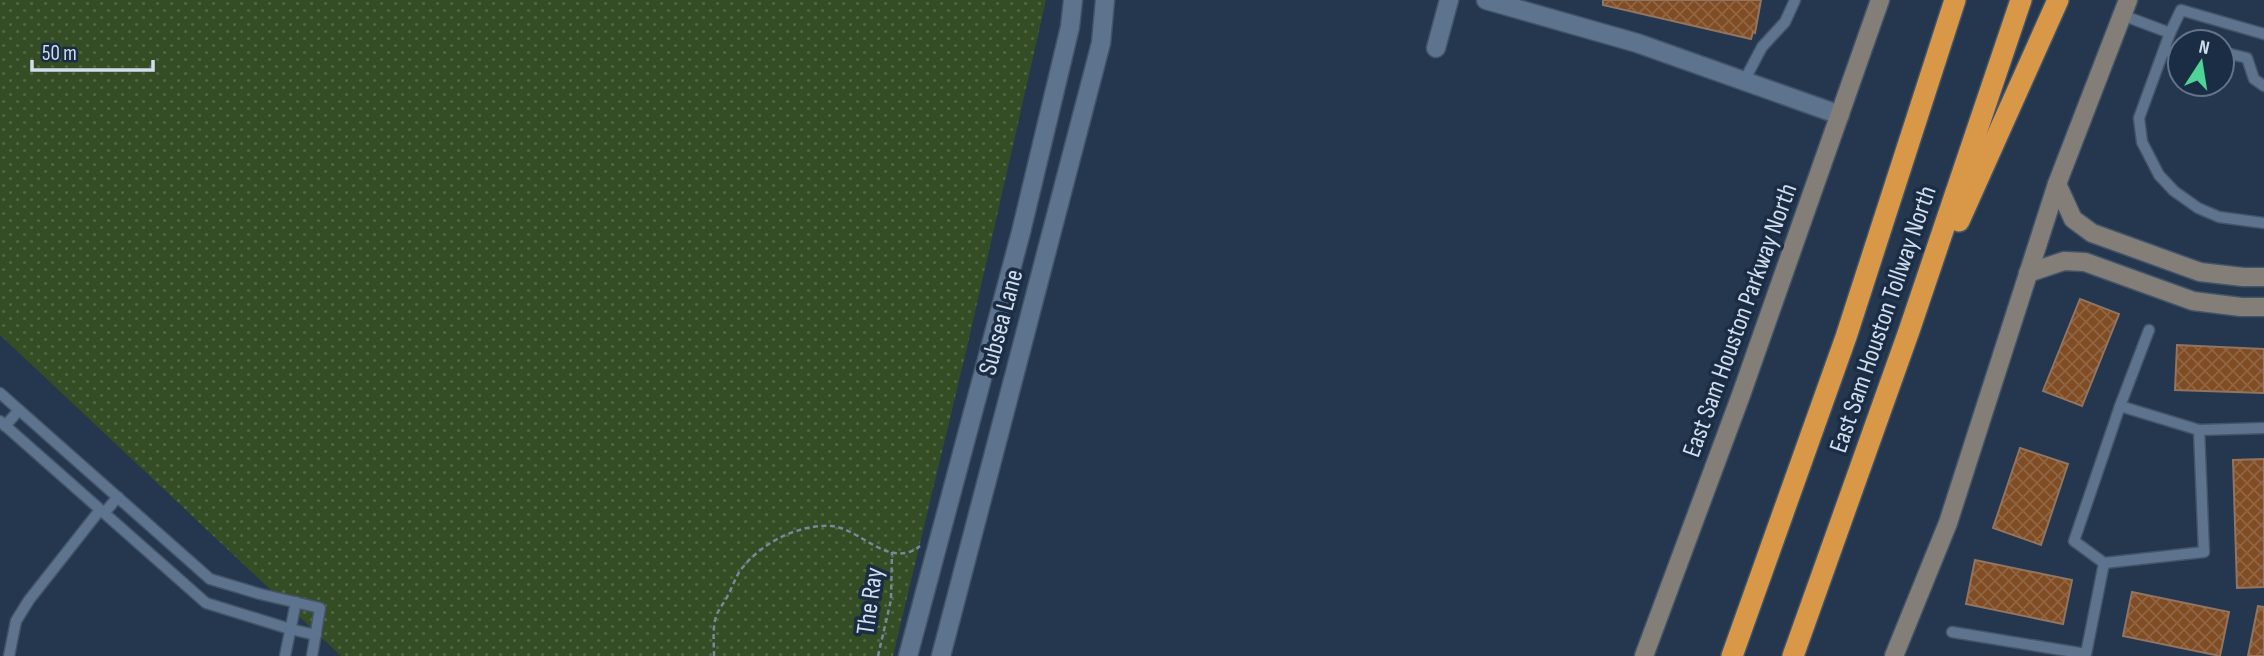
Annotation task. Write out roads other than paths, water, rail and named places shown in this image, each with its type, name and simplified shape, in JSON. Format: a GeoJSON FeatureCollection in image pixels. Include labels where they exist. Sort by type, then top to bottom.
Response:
{"type":"FeatureCollection","features":[{"type":"Feature","properties":{"kind":"highway","name":"East Sam Houston Tollway North"},"geometry":{"type":"LineString","coordinates":[[1732,656],[1846,337],[1955,0]]}},
{"type":"Feature","properties":{"kind":"highway","name":"East Sam Houston Tollway North"},"geometry":{"type":"LineString","coordinates":[[1793,656],[1909,331],[2021,0]]}},
{"type":"Feature","properties":{"kind":"highway"},"geometry":{"type":"LineString","coordinates":[[1909,331],[2058,0]]}},
{"type":"Feature","properties":{"kind":"main road","name":"East Sam Houston Parkway North"},"geometry":{"type":"LineString","coordinates":[[1643,656],[1741,395],[1881,0]]}},
{"type":"Feature","properties":{"kind":"main road"},"geometry":{"type":"LineString","coordinates":[[1894,656],[1948,523],[2057,184],[2125,8]]}},
{"type":"Feature","properties":{"kind":"main road"},"geometry":{"type":"LineString","coordinates":[[2057,184],[2073,219],[2092,233],[2200,271],[2264,277]]}},
{"type":"Feature","properties":{"kind":"main road"},"geometry":{"type":"LineString","coordinates":[[2028,273],[2064,261],[2085,262],[2193,300],[2241,307],[2264,307]]}},
{"type":"Feature","properties":{"kind":"street","name":"Subsea Lane"},"geometry":{"type":"LineString","coordinates":[[908,656],[1021,232],[1070,27],[1073,0]]}},
{"type":"Feature","properties":{"kind":"street","name":"Subsea Lane"},"geometry":{"type":"LineString","coordinates":[[940,656],[1101,43],[1105,0]]}},
{"type":"Feature","properties":{"kind":"street"},"geometry":{"type":"LineString","coordinates":[[1436,48],[1449,0]]}},
{"type":"Feature","properties":{"kind":"street"},"geometry":{"type":"LineString","coordinates":[[1486,0],[1637,43],[1840,115]]}},
{"type":"Feature","properties":{"kind":"lane"},"geometry":{"type":"LineString","coordinates":[[1744,81],[1762,47],[1785,22],[1795,0]]}},
{"type":"Feature","properties":{"kind":"lane"},"geometry":{"type":"LineString","coordinates":[[2172,28],[2180,5],[2264,34]]}},
{"type":"Feature","properties":{"kind":"lane"},"geometry":{"type":"LineString","coordinates":[[2125,8],[2166,31]]}},
{"type":"Feature","properties":{"kind":"lane"},"geometry":{"type":"LineString","coordinates":[[2166,44],[2139,118],[2142,142],[2159,175],[2174,191],[2198,208],[2219,217],[2264,223]]}},
{"type":"Feature","properties":{"kind":"lane"},"geometry":{"type":"LineString","coordinates":[[2236,55],[2247,58],[2254,79],[2264,86]]}},
{"type":"Feature","properties":{"kind":"lane"},"geometry":{"type":"LineString","coordinates":[[2149,330],[2120,405],[2074,541],[2104,563],[2204,552],[2199,430]]}},
{"type":"Feature","properties":{"kind":"lane"},"geometry":{"type":"LineString","coordinates":[[0,393],[210,579],[320,608],[312,656]]}},
{"type":"Feature","properties":{"kind":"lane"},"geometry":{"type":"LineString","coordinates":[[2120,405],[2199,430],[2264,428]]}},
{"type":"Feature","properties":{"kind":"lane"},"geometry":{"type":"LineString","coordinates":[[19,410],[3,424],[206,603],[316,635]]}},
{"type":"Feature","properties":{"kind":"lane"},"geometry":{"type":"LineString","coordinates":[[9,656],[16,621],[29,600],[102,512],[118,498]]}},
{"type":"Feature","properties":{"kind":"lane"},"geometry":{"type":"LineString","coordinates":[[1952,632],[2089,655],[2104,563]]}},
{"type":"Feature","properties":{"kind":"lane"},"geometry":{"type":"LineString","coordinates":[[285,656],[296,603]]}}]}
